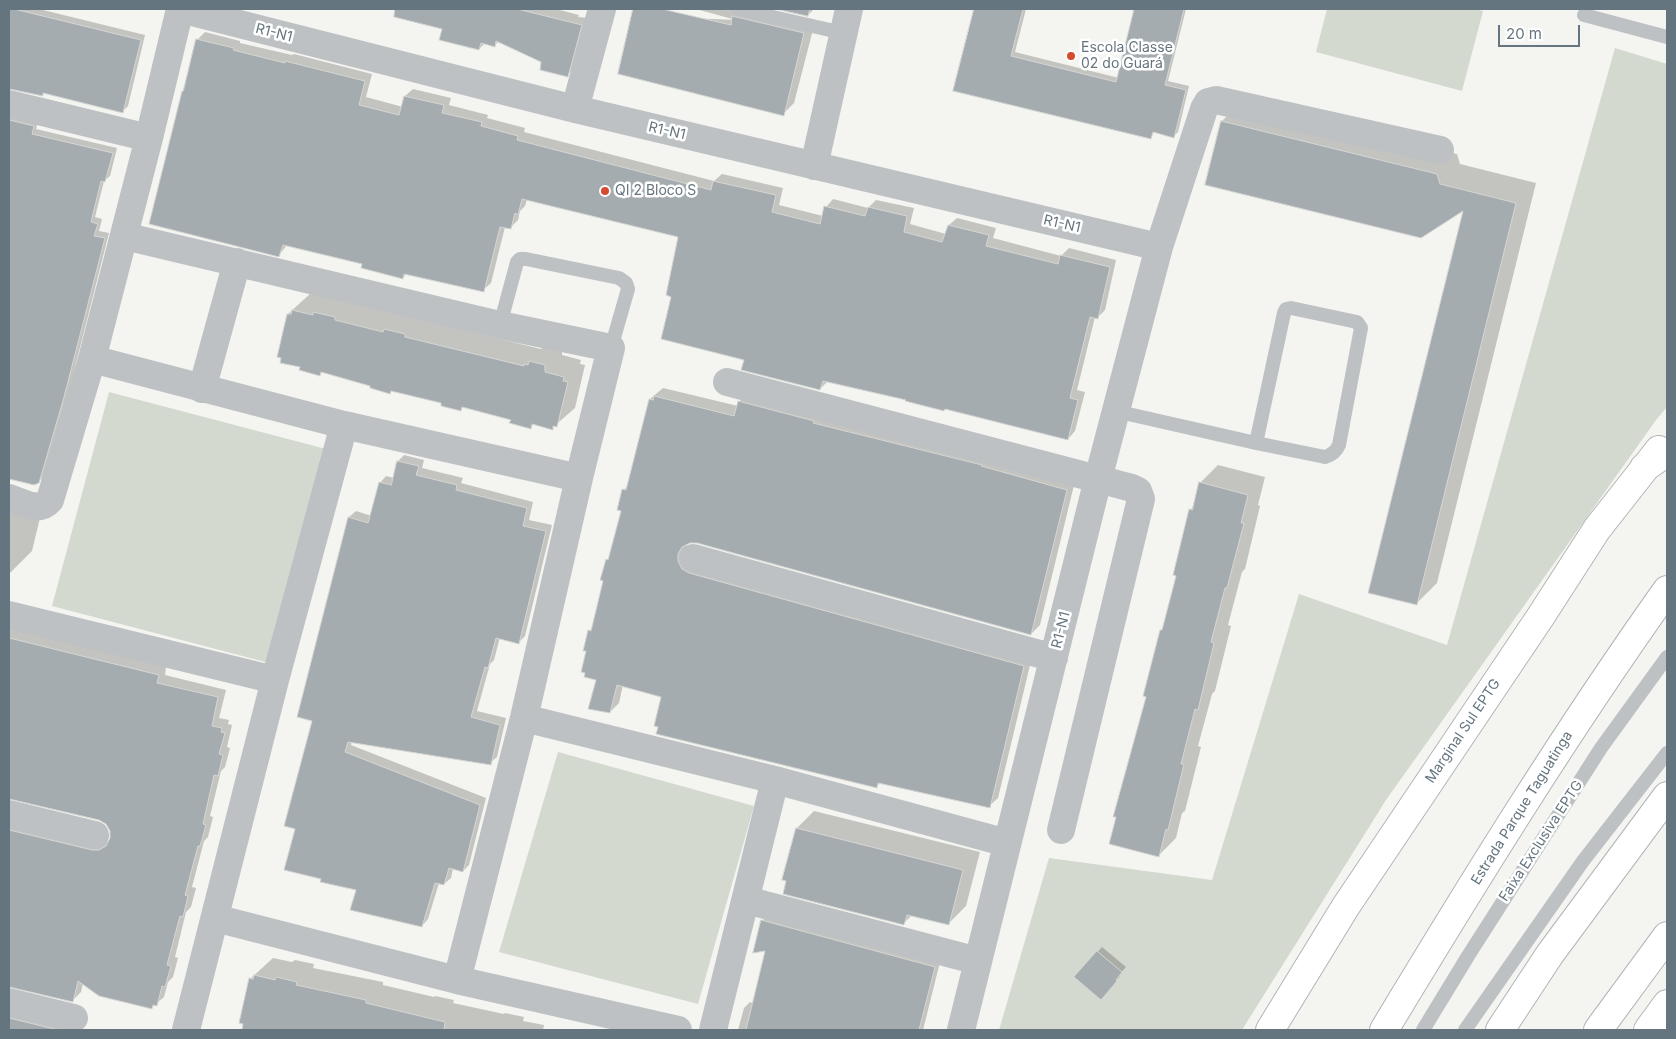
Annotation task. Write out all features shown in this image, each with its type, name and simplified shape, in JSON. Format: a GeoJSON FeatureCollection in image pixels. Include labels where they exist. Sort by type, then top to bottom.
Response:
{"type":"FeatureCollection","features":[{"type":"Feature","properties":{"kind":"main road","name":"Marginal Sul EPTG"},"geometry":{"type":"LineString","coordinates":[[1270,1030],[1346,906],[1541,616],[1597,529],[1667,440]]}},
{"type":"Feature","properties":{"kind":"main road"},"geometry":{"type":"LineString","coordinates":[[1644,468],[1667,452]]}},
{"type":"Feature","properties":{"kind":"main road","name":"Estrada Parque Taguatinga"},"geometry":{"type":"LineString","coordinates":[[1384,1030],[1455,913],[1595,693],[1667,590]]}},
{"type":"Feature","properties":{"kind":"main road"},"geometry":{"type":"LineString","coordinates":[[1500,1030],[1550,954],[1667,796]]}},
{"type":"Feature","properties":{"kind":"main road"},"geometry":{"type":"LineString","coordinates":[[1598,1030],[1667,936]]}},
{"type":"Feature","properties":{"kind":"main road"},"geometry":{"type":"LineString","coordinates":[[1648,1030],[1667,1004]]}},
{"type":"Feature","properties":{"kind":"street","name":"R1-N1"},"geometry":{"type":"LineString","coordinates":[[180,9],[575,109],[1159,247],[1115,411],[961,1030]]}},
{"type":"Feature","properties":{"kind":"street"},"geometry":{"type":"LineString","coordinates":[[9,498],[39,508],[45,506],[50,500],[92,359],[180,9]]}},
{"type":"Feature","properties":{"kind":"street"},"geometry":{"type":"LineString","coordinates":[[575,109],[602,9]]}},
{"type":"Feature","properties":{"kind":"street"},"geometry":{"type":"LineString","coordinates":[[814,166],[846,21]]}},
{"type":"Feature","properties":{"kind":"street"},"geometry":{"type":"LineString","coordinates":[[1159,247],[1204,109],[1208,102],[1216,100],[1440,150]]}},
{"type":"Feature","properties":{"kind":"street"},"geometry":{"type":"LineString","coordinates":[[9,104],[149,138]]}},
{"type":"Feature","properties":{"kind":"street"},"geometry":{"type":"LineString","coordinates":[[124,236],[500,325],[611,348],[524,718],[457,980]]}},
{"type":"Feature","properties":{"kind":"street"},"geometry":{"type":"LineString","coordinates":[[202,389],[237,262]]}},
{"type":"Feature","properties":{"kind":"street"},"geometry":{"type":"LineString","coordinates":[[92,359],[202,389],[344,424],[579,478]]}},
{"type":"Feature","properties":{"kind":"street"},"geometry":{"type":"LineString","coordinates":[[727,382],[1132,488],[1138,492],[1141,499],[1061,830]]}},
{"type":"Feature","properties":{"kind":"street"},"geometry":{"type":"LineString","coordinates":[[186,1030],[274,680],[344,424]]}},
{"type":"Feature","properties":{"kind":"street"},"geometry":{"type":"LineString","coordinates":[[693,558],[1054,658]]}},
{"type":"Feature","properties":{"kind":"street"},"geometry":{"type":"LineString","coordinates":[[9,615],[274,680]]}},
{"type":"Feature","properties":{"kind":"street"},"geometry":{"type":"LineString","coordinates":[[524,718],[775,780],[1006,844]]}},
{"type":"Feature","properties":{"kind":"street"},"geometry":{"type":"LineString","coordinates":[[713,1030],[775,780]]}},
{"type":"Feature","properties":{"kind":"street"},"geometry":{"type":"LineString","coordinates":[[9,814],[95,835]]}},
{"type":"Feature","properties":{"kind":"street"},"geometry":{"type":"LineString","coordinates":[[746,900],[978,961]]}},
{"type":"Feature","properties":{"kind":"street"},"geometry":{"type":"LineString","coordinates":[[215,918],[457,980],[678,1030]]}},
{"type":"Feature","properties":{"kind":"street"},"geometry":{"type":"LineString","coordinates":[[9,1002],[74,1018]]}},
{"type":"Feature","properties":{"kind":"lane"},"geometry":{"type":"LineString","coordinates":[[738,9],[846,21]]}},
{"type":"Feature","properties":{"kind":"lane"},"geometry":{"type":"LineString","coordinates":[[1584,15],[1667,36]]}},
{"type":"Feature","properties":{"kind":"lane"},"geometry":{"type":"LineString","coordinates":[[500,325],[517,262],[520,259],[526,258],[619,278],[626,283],[628,289],[611,348]]}},
{"type":"Feature","properties":{"kind":"lane"},"geometry":{"type":"LineString","coordinates":[[1115,411],[1256,443],[1325,457],[1332,455],[1339,445],[1361,333],[1361,328],[1357,322],[1290,308],[1286,309],[1256,443]]}},
{"type":"Feature","properties":{"kind":"lane","name":"Faixa Exclusiva EPTG"},"geometry":{"type":"LineString","coordinates":[[1423,1030],[1601,748],[1667,657]]}},
{"type":"Feature","properties":{"kind":"lane"},"geometry":{"type":"LineString","coordinates":[[1464,1030],[1584,861],[1667,753]]}},
{"type":"Feature","properties":{"kind":"shaded area"},"geometry":{"type":"Polygon","coordinates":[[[1327,9],[1474,9],[1483,11],[1462,91],[1316,52],[1327,9]]]}},
{"type":"Feature","properties":{"kind":"shaded area"},"geometry":{"type":"Polygon","coordinates":[[[1615,48],[1667,64],[1667,407],[1386,800],[1242,1030],[999,1030],[1049,858],[1212,880],[1299,594],[1447,645],[1615,48]]]}},
{"type":"Feature","properties":{"kind":"shaded area"},"geometry":{"type":"Polygon","coordinates":[[[109,392],[326,449],[269,663],[52,606],[109,392]]]}},
{"type":"Feature","properties":{"kind":"shaded area"},"geometry":{"type":"Polygon","coordinates":[[[558,752],[754,806],[698,1004],[499,952],[558,752]]]}},
{"type":"Feature","properties":{"kind":"building"},"geometry":{"type":"Polygon","coordinates":[[[9,9],[141,40],[123,113],[43,93],[43,96],[9,89],[9,9]]]}},
{"type":"Feature","properties":{"kind":"building"},"geometry":{"type":"Polygon","coordinates":[[[395,9],[517,9],[582,25],[568,77],[540,70],[541,62],[496,41],[495,47],[481,43],[479,50],[439,40],[442,29],[394,17],[395,9]]]}},
{"type":"Feature","properties":{"kind":"building"},"geometry":{"type":"Polygon","coordinates":[[[633,9],[662,9],[731,25],[732,16],[804,33],[784,116],[618,74],[633,9]]]}},
{"type":"Feature","properties":{"kind":"building"},"geometry":{"type":"Polygon","coordinates":[[[776,9],[810,9],[808,16],[776,9]]]}},
{"type":"Feature","properties":{"kind":"building"},"geometry":{"type":"Polygon","coordinates":[[[974,9],[1023,9],[1011,56],[1116,82],[1134,9],[1184,9],[1165,85],[1186,90],[1174,138],[1153,132],[1151,139],[953,91],[974,9]]]}},
{"type":"Feature","properties":{"kind":"building"},"geometry":{"type":"Polygon","coordinates":[[[196,39],[285,63],[285,61],[365,81],[359,105],[399,115],[404,96],[444,105],[442,113],[482,122],[481,126],[518,136],[517,140],[711,190],[713,181],[776,195],[772,212],[820,224],[824,206],[865,216],[868,207],[907,216],[904,232],[942,242],[948,225],[989,235],[986,246],[1058,264],[1060,255],[1110,267],[1098,319],[1090,317],[1070,398],[1078,400],[1068,440],[823,381],[820,390],[741,370],[744,360],[661,339],[671,297],[666,295],[678,237],[522,199],[518,215],[515,213],[511,229],[500,227],[484,292],[404,274],[403,279],[361,268],[362,264],[283,245],[279,257],[149,224],[196,39]]]}},
{"type":"Feature","properties":{"kind":"building"},"geometry":{"type":"Polygon","coordinates":[[[9,120],[34,126],[32,134],[113,153],[105,182],[101,181],[91,222],[98,224],[94,236],[105,238],[64,397],[39,483],[34,485],[9,479],[9,120]]]}},
{"type":"Feature","properties":{"kind":"building"},"geometry":{"type":"Polygon","coordinates":[[[1221,121],[1437,174],[1440,184],[1516,203],[1417,605],[1368,593],[1463,211],[1421,238],[1205,185],[1221,121]]]}},
{"type":"Feature","properties":{"kind":"building"},"geometry":{"type":"Polygon","coordinates":[[[292,310],[313,315],[313,312],[335,317],[335,320],[383,332],[384,329],[405,334],[405,337],[524,366],[524,364],[528,365],[529,361],[545,365],[545,372],[564,377],[563,381],[568,382],[557,427],[553,426],[553,430],[532,424],[531,429],[509,423],[511,420],[462,407],[461,411],[441,406],[441,403],[391,391],[390,394],[370,388],[370,386],[321,372],[320,376],[299,370],[300,367],[280,363],[281,358],[277,357],[287,314],[291,314],[292,310]]]}},
{"type":"Feature","properties":{"kind":"building"},"geometry":{"type":"Polygon","coordinates":[[[654,396],[734,416],[738,401],[814,421],[813,423],[982,465],[1067,490],[1031,635],[697,543],[690,543],[682,547],[678,554],[678,561],[682,569],[689,573],[1024,666],[990,808],[878,783],[877,788],[656,734],[658,727],[654,726],[661,697],[617,685],[610,713],[588,709],[596,680],[584,677],[585,673],[581,672],[586,651],[583,651],[588,630],[591,631],[603,581],[600,580],[606,559],[608,560],[621,511],[617,510],[622,489],[626,490],[649,399],[653,400],[654,396]]]}},
{"type":"Feature","properties":{"kind":"building"},"geometry":{"type":"Polygon","coordinates":[[[397,461],[419,466],[416,475],[457,485],[456,490],[527,508],[523,526],[546,531],[519,644],[496,638],[488,668],[485,667],[471,717],[500,725],[491,765],[348,742],[345,752],[480,805],[463,872],[449,868],[444,885],[435,883],[422,927],[350,910],[356,890],[320,882],[321,879],[284,870],[295,829],[284,826],[312,721],[297,717],[348,517],[368,523],[379,482],[391,485],[397,461]]]}},
{"type":"Feature","properties":{"kind":"building"},"geometry":{"type":"Polygon","coordinates":[[[1199,482],[1248,495],[1241,523],[1244,523],[1211,642],[1214,643],[1198,710],[1195,709],[1181,764],[1184,764],[1168,830],[1166,829],[1159,857],[1109,844],[1116,817],[1113,817],[1146,697],[1143,696],[1176,576],[1173,575],[1189,509],[1192,510],[1199,482]]]}},
{"type":"Feature","properties":{"kind":"building"},"geometry":{"type":"Polygon","coordinates":[[[9,638],[159,675],[157,683],[218,697],[212,726],[222,728],[221,732],[225,733],[219,754],[223,755],[218,776],[214,775],[203,824],[206,825],[200,846],[198,846],[185,895],[188,896],[183,917],[180,916],[167,965],[171,966],[165,987],[162,986],[157,1006],[153,1005],[152,1009],[99,996],[78,981],[73,1002],[9,987],[9,830],[92,850],[99,850],[106,846],[110,838],[110,831],[106,824],[99,820],[9,799],[9,638]]]}},
{"type":"Feature","properties":{"kind":"building"},"geometry":{"type":"Polygon","coordinates":[[[796,828],[963,870],[949,925],[907,915],[904,925],[783,894],[786,881],[782,880],[796,828]]]}},
{"type":"Feature","properties":{"kind":"building"},"geometry":{"type":"Polygon","coordinates":[[[761,920],[935,967],[919,1030],[746,1030],[765,951],[753,953],[761,920]]]}},
{"type":"Feature","properties":{"kind":"building"},"geometry":{"type":"Polygon","coordinates":[[[1097,951],[1122,972],[1101,1000],[1074,977],[1097,951]]]}},
{"type":"Feature","properties":{"kind":"building"},"geometry":{"type":"Polygon","coordinates":[[[254,975],[275,980],[276,977],[297,982],[296,985],[366,1000],[366,1003],[445,1022],[444,1030],[242,1030],[243,1024],[239,1023],[249,978],[253,979],[254,975]]]}},
{"type":"Feature","properties":{"kind":"building"},"geometry":{"type":"Polygon","coordinates":[[[9,1018],[58,1030],[9,1030],[9,1018]]]}},
{"type":"Feature","properties":{"kind":"place","name":"Escola Classe 02 do Guará"},"geometry":{"type":"Point","coordinates":[1071,56]}},
{"type":"Feature","properties":{"kind":"place","name":"QI 2 Bloco S"},"geometry":{"type":"Point","coordinates":[605,191]}}]}
